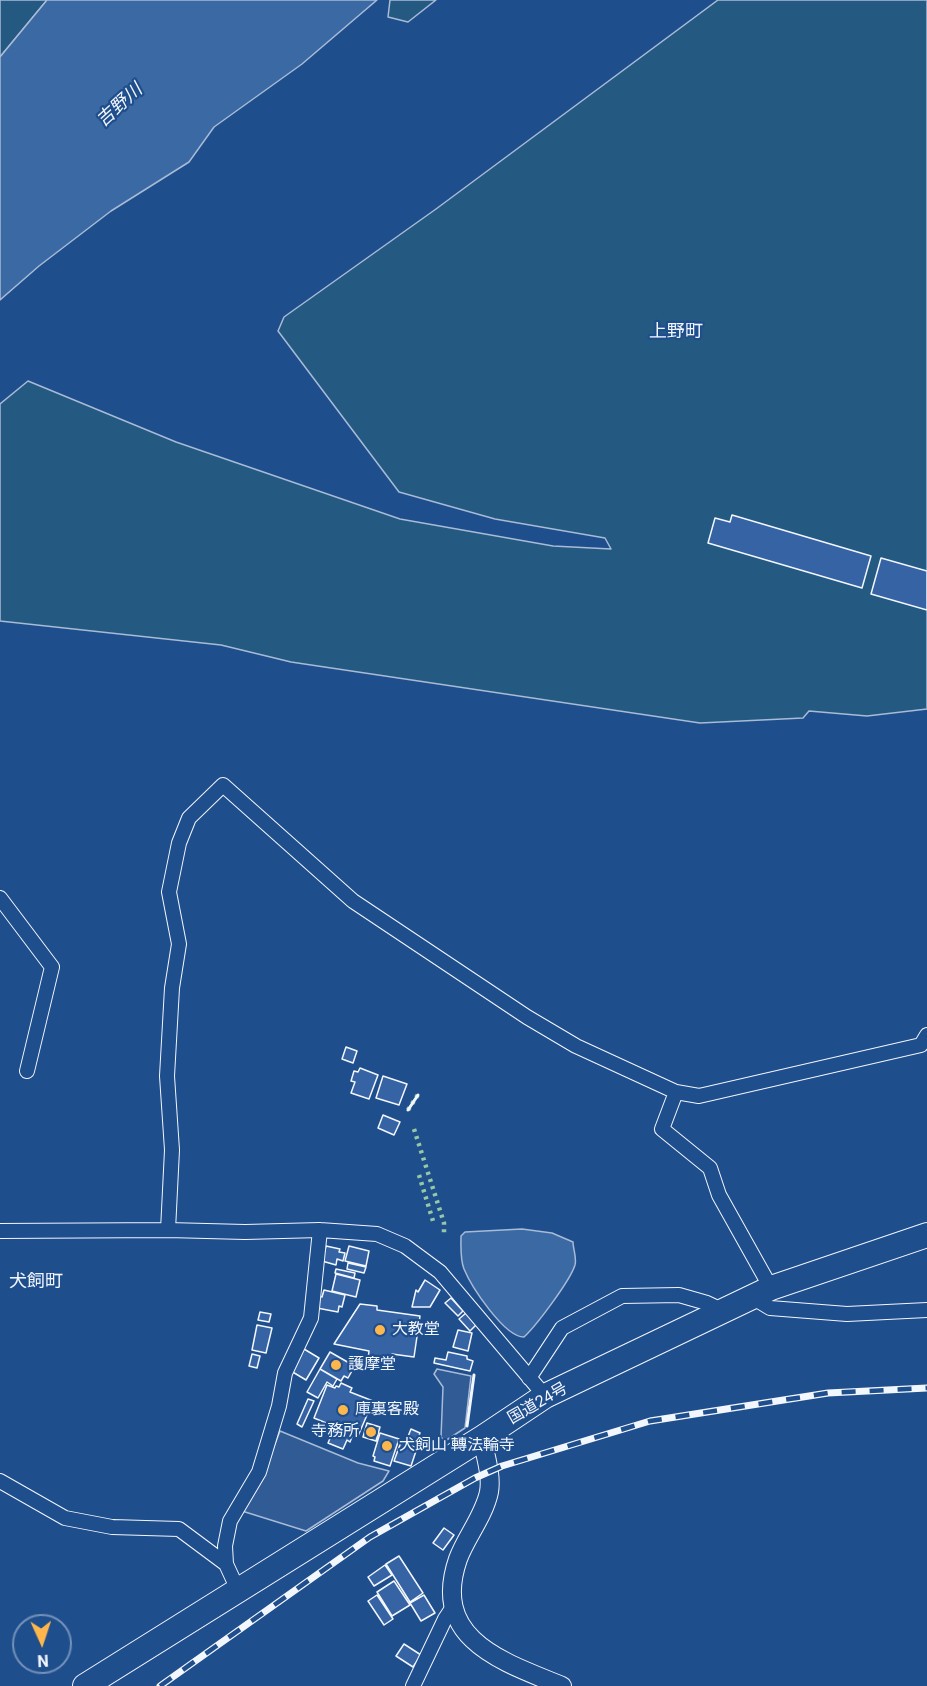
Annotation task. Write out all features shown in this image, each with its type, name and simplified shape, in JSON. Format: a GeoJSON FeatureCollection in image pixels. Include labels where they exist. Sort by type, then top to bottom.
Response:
{"type":"FeatureCollection","features":[{"type":"Feature","properties":{"kind":"highway","name":"国道24号"},"geometry":{"type":"LineString","coordinates":[[85,1686],[482,1438],[545,1396],[762,1293],[927,1235]]}},
{"type":"Feature","properties":{"kind":"street"},"geometry":{"type":"LineString","coordinates":[[168,1230],[172,1150],[167,1076],[172,988],[179,944],[169,892],[179,843],[189,818],[224,785],[255,816],[363,908],[527,1017],[576,1046],[676,1092],[699,1096],[921,1045],[927,1035]]}},
{"type":"Feature","properties":{"kind":"street"},"geometry":{"type":"LineString","coordinates":[[0,898],[52,967],[27,1071]]}},
{"type":"Feature","properties":{"kind":"street"},"geometry":{"type":"LineString","coordinates":[[676,1092],[662,1129],[710,1168],[719,1195],[770,1308],[848,1314],[927,1310]]}},
{"type":"Feature","properties":{"kind":"street"},"geometry":{"type":"LineString","coordinates":[[238,1590],[226,1564],[225,1546],[230,1521],[259,1472],[279,1406],[285,1373],[310,1318],[320,1230]]}},
{"type":"Feature","properties":{"kind":"street"},"geometry":{"type":"LineString","coordinates":[[0,1231],[320,1230],[377,1234],[405,1246],[440,1272],[545,1396]]}},
{"type":"Feature","properties":{"kind":"street"},"geometry":{"type":"LineString","coordinates":[[529,1378],[562,1328],[622,1296],[679,1295],[707,1303],[724,1311]]}},
{"type":"Feature","properties":{"kind":"street"},"geometry":{"type":"LineString","coordinates":[[482,1438],[490,1481],[489,1492],[459,1559],[452,1587],[453,1606],[466,1634],[483,1649],[497,1658],[562,1686]]}},
{"type":"Feature","properties":{"kind":"street"},"geometry":{"type":"LineString","coordinates":[[0,1481],[65,1518],[112,1527],[179,1529],[226,1564]]}},
{"type":"Feature","properties":{"kind":"street"},"geometry":{"type":"LineString","coordinates":[[413,1686],[444,1619],[453,1606]]}},
{"type":"Feature","properties":{"kind":"shaded area"},"geometry":{"type":"Polygon","coordinates":[[[0,0],[47,0],[0,57],[0,0]]]}},
{"type":"Feature","properties":{"kind":"shaded area"},"geometry":{"type":"Polygon","coordinates":[[[390,0],[436,0],[408,22],[388,17],[390,0]]]}},
{"type":"Feature","properties":{"kind":"shaded area"},"geometry":{"type":"Polygon","coordinates":[[[718,0],[927,0],[927,709],[867,716],[809,711],[803,718],[700,723],[291,662],[221,645],[0,621],[0,404],[28,381],[176,442],[400,519],[553,546],[611,549],[605,538],[495,519],[399,492],[278,331],[284,317],[436,209],[718,0]]]}},
{"type":"Feature","properties":{"kind":"shaded area"},"geometry":{"type":"Polygon","coordinates":[[[437,1369],[471,1376],[465,1428],[445,1441],[441,1437],[443,1387],[434,1374],[437,1369]]]}},
{"type":"Feature","properties":{"kind":"shaded area"},"geometry":{"type":"Polygon","coordinates":[[[280,1431],[358,1463],[389,1471],[383,1481],[306,1531],[242,1511],[263,1475],[280,1431]]]}},
{"type":"Feature","properties":{"kind":"water","name":"吉野川"},"geometry":{"type":"Polygon","coordinates":[[[47,0],[377,0],[302,64],[214,127],[189,162],[111,211],[39,266],[0,300],[0,57],[47,0]]]}},
{"type":"Feature","properties":{"kind":"water"},"geometry":{"type":"Polygon","coordinates":[[[522,1229],[552,1233],[573,1242],[576,1259],[572,1272],[560,1292],[524,1337],[507,1329],[481,1298],[464,1269],[461,1249],[461,1236],[465,1232],[522,1229]]]}},
{"type":"Feature","properties":{"kind":"building"},"geometry":{"type":"Polygon","coordinates":[[[732,515],[871,556],[862,588],[708,543],[715,518],[730,522],[732,515]]]}},
{"type":"Feature","properties":{"kind":"building"},"geometry":{"type":"Polygon","coordinates":[[[881,558],[927,571],[927,610],[871,594],[881,558]]]}},
{"type":"Feature","properties":{"kind":"building"},"geometry":{"type":"Polygon","coordinates":[[[346,1047],[357,1051],[353,1063],[342,1059],[346,1047]]]}},
{"type":"Feature","properties":{"kind":"building"},"geometry":{"type":"Polygon","coordinates":[[[360,1068],[378,1075],[369,1099],[351,1093],[355,1082],[351,1081],[354,1071],[358,1072],[360,1068]]]}},
{"type":"Feature","properties":{"kind":"building"},"geometry":{"type":"Polygon","coordinates":[[[383,1076],[407,1084],[399,1105],[376,1098],[383,1076]]]}},
{"type":"Feature","properties":{"kind":"building"},"geometry":{"type":"Polygon","coordinates":[[[383,1115],[400,1122],[394,1135],[378,1128],[383,1115]]]}},
{"type":"Feature","properties":{"kind":"building"},"geometry":{"type":"Polygon","coordinates":[[[326,1246],[340,1249],[339,1252],[345,1253],[343,1261],[337,1259],[336,1265],[322,1261],[326,1246]]]}},
{"type":"Feature","properties":{"kind":"building"},"geometry":{"type":"Polygon","coordinates":[[[349,1246],[369,1251],[366,1266],[345,1261],[349,1246]]]}},
{"type":"Feature","properties":{"kind":"building"},"geometry":{"type":"Polygon","coordinates":[[[348,1263],[366,1267],[364,1273],[347,1269],[348,1263]]]}},
{"type":"Feature","properties":{"kind":"building"},"geometry":{"type":"Polygon","coordinates":[[[336,1269],[355,1273],[354,1278],[335,1273],[336,1269]]]}},
{"type":"Feature","properties":{"kind":"building"},"geometry":{"type":"Polygon","coordinates":[[[336,1274],[360,1280],[356,1297],[332,1291],[336,1274]]]}},
{"type":"Feature","properties":{"kind":"building"},"geometry":{"type":"Polygon","coordinates":[[[425,1280],[440,1290],[430,1307],[412,1307],[416,1290],[418,1292],[425,1280]]]}},
{"type":"Feature","properties":{"kind":"building"},"geometry":{"type":"Polygon","coordinates":[[[324,1290],[345,1295],[338,1312],[317,1308],[319,1296],[322,1297],[324,1290]]]}},
{"type":"Feature","properties":{"kind":"building"},"geometry":{"type":"Polygon","coordinates":[[[451,1298],[463,1311],[458,1316],[445,1303],[451,1298]]]}},
{"type":"Feature","properties":{"kind":"building","name":"大教堂"},"geometry":{"type":"Polygon","coordinates":[[[360,1304],[377,1306],[377,1310],[420,1316],[414,1357],[392,1354],[391,1363],[368,1359],[369,1351],[334,1344],[360,1304]]]}},
{"type":"Feature","properties":{"kind":"building"},"geometry":{"type":"Polygon","coordinates":[[[260,1312],[271,1314],[269,1322],[258,1320],[260,1312]]]}},
{"type":"Feature","properties":{"kind":"building"},"geometry":{"type":"Polygon","coordinates":[[[466,1313],[477,1324],[470,1331],[459,1319],[466,1313]]]}},
{"type":"Feature","properties":{"kind":"building"},"geometry":{"type":"Polygon","coordinates":[[[257,1325],[272,1328],[266,1353],[252,1350],[257,1325]]]}},
{"type":"Feature","properties":{"kind":"building"},"geometry":{"type":"Polygon","coordinates":[[[458,1330],[472,1333],[468,1351],[453,1347],[458,1330]]]}},
{"type":"Feature","properties":{"kind":"building"},"geometry":{"type":"Polygon","coordinates":[[[304,1349],[319,1358],[306,1380],[291,1371],[304,1349]]]}},
{"type":"Feature","properties":{"kind":"building","name":"護摩堂"},"geometry":{"type":"Polygon","coordinates":[[[330,1352],[351,1364],[349,1367],[353,1369],[348,1378],[344,1376],[341,1381],[320,1369],[330,1352]]]}},
{"type":"Feature","properties":{"kind":"building"},"geometry":{"type":"Polygon","coordinates":[[[448,1352],[467,1356],[467,1359],[473,1361],[470,1371],[434,1363],[435,1358],[446,1360],[448,1352]]]}},
{"type":"Feature","properties":{"kind":"building"},"geometry":{"type":"Polygon","coordinates":[[[252,1354],[260,1356],[257,1368],[249,1366],[252,1354]]]}},
{"type":"Feature","properties":{"kind":"building"},"geometry":{"type":"Polygon","coordinates":[[[320,1369],[337,1379],[333,1386],[327,1382],[318,1398],[307,1392],[320,1369]]]}},
{"type":"Feature","properties":{"kind":"building","name":"庫裏客殿"},"geometry":{"type":"Polygon","coordinates":[[[341,1383],[352,1388],[350,1392],[373,1401],[358,1436],[314,1418],[327,1385],[335,1388],[341,1383]]]}},
{"type":"Feature","properties":{"kind":"building"},"geometry":{"type":"Polygon","coordinates":[[[308,1399],[314,1401],[302,1427],[297,1424],[308,1399]]]}},
{"type":"Feature","properties":{"kind":"building","name":"寺務所"},"geometry":{"type":"Polygon","coordinates":[[[367,1423],[380,1427],[376,1441],[363,1437],[367,1423]]]}},
{"type":"Feature","properties":{"kind":"building"},"geometry":{"type":"Polygon","coordinates":[[[335,1427],[353,1434],[350,1442],[347,1440],[343,1449],[328,1443],[335,1427]]]}},
{"type":"Feature","properties":{"kind":"building"},"geometry":{"type":"Polygon","coordinates":[[[411,1429],[420,1433],[416,1443],[407,1439],[411,1429]]]}},
{"type":"Feature","properties":{"kind":"building"},"geometry":{"type":"Polygon","coordinates":[[[380,1433],[399,1439],[390,1466],[374,1461],[373,1456],[380,1433]]]}},
{"type":"Feature","properties":{"kind":"building"},"geometry":{"type":"Polygon","coordinates":[[[401,1442],[417,1448],[411,1466],[394,1461],[401,1442]]]}},
{"type":"Feature","properties":{"kind":"building"},"geometry":{"type":"Polygon","coordinates":[[[444,1528],[454,1535],[443,1550],[433,1543],[444,1528]]]}},
{"type":"Feature","properties":{"kind":"building"},"geometry":{"type":"Polygon","coordinates":[[[399,1556],[423,1593],[410,1602],[386,1564],[399,1556]]]}},
{"type":"Feature","properties":{"kind":"building"},"geometry":{"type":"Polygon","coordinates":[[[385,1565],[392,1575],[374,1586],[368,1577],[385,1565]]]}},
{"type":"Feature","properties":{"kind":"building"},"geometry":{"type":"Polygon","coordinates":[[[394,1581],[410,1605],[392,1616],[377,1592],[394,1581]]]}},
{"type":"Feature","properties":{"kind":"building"},"geometry":{"type":"Polygon","coordinates":[[[377,1595],[393,1619],[384,1625],[368,1601],[377,1595]]]}},
{"type":"Feature","properties":{"kind":"building"},"geometry":{"type":"Polygon","coordinates":[[[424,1595],[435,1613],[421,1621],[410,1603],[424,1595]]]}},
{"type":"Feature","properties":{"kind":"building"},"geometry":{"type":"Polygon","coordinates":[[[404,1644],[421,1655],[413,1667],[396,1656],[404,1644]]]}},
{"type":"Feature","properties":{"kind":"railway"},"geometry":{"type":"LineString","coordinates":[[160,1686],[370,1537],[475,1478],[502,1466],[650,1421],[828,1393],[927,1388]]}},
{"type":"Feature","properties":{"kind":"hedge"},"geometry":{"type":"LineString","coordinates":[[408,1110],[419,1093]]}},
{"type":"Feature","properties":{"kind":"hedge"},"geometry":{"type":"LineString","coordinates":[[414,1129],[444,1223],[444,1235]]}},
{"type":"Feature","properties":{"kind":"hedge"},"geometry":{"type":"LineString","coordinates":[[419,1175],[433,1221]]}},
{"type":"Feature","properties":{"kind":"wall"},"geometry":{"type":"LineString","coordinates":[[408,1110],[418,1095]]}},
{"type":"Feature","properties":{"kind":"wall"},"geometry":{"type":"LineString","coordinates":[[467,1426],[474,1375]]}},
{"type":"Feature","properties":{"kind":"place","name":"大教堂"},"geometry":{"type":"Point","coordinates":[380,1330]}},
{"type":"Feature","properties":{"kind":"place","name":"護摩堂"},"geometry":{"type":"Point","coordinates":[336,1365]}},
{"type":"Feature","properties":{"kind":"place","name":"庫裏客殿"},"geometry":{"type":"Point","coordinates":[343,1410]}},
{"type":"Feature","properties":{"kind":"place","name":"寺務所"},"geometry":{"type":"Point","coordinates":[371,1432]}},
{"type":"Feature","properties":{"kind":"place","name":"犬飼山 轉法輪寺"},"geometry":{"type":"Point","coordinates":[387,1446]}},
{"type":"Feature","properties":{"kind":"district","name":"上野町"},"geometry":{"type":"Point","coordinates":[676,332]}},
{"type":"Feature","properties":{"kind":"district","name":"犬飼町"},"geometry":{"type":"Point","coordinates":[36,1282]}}]}
